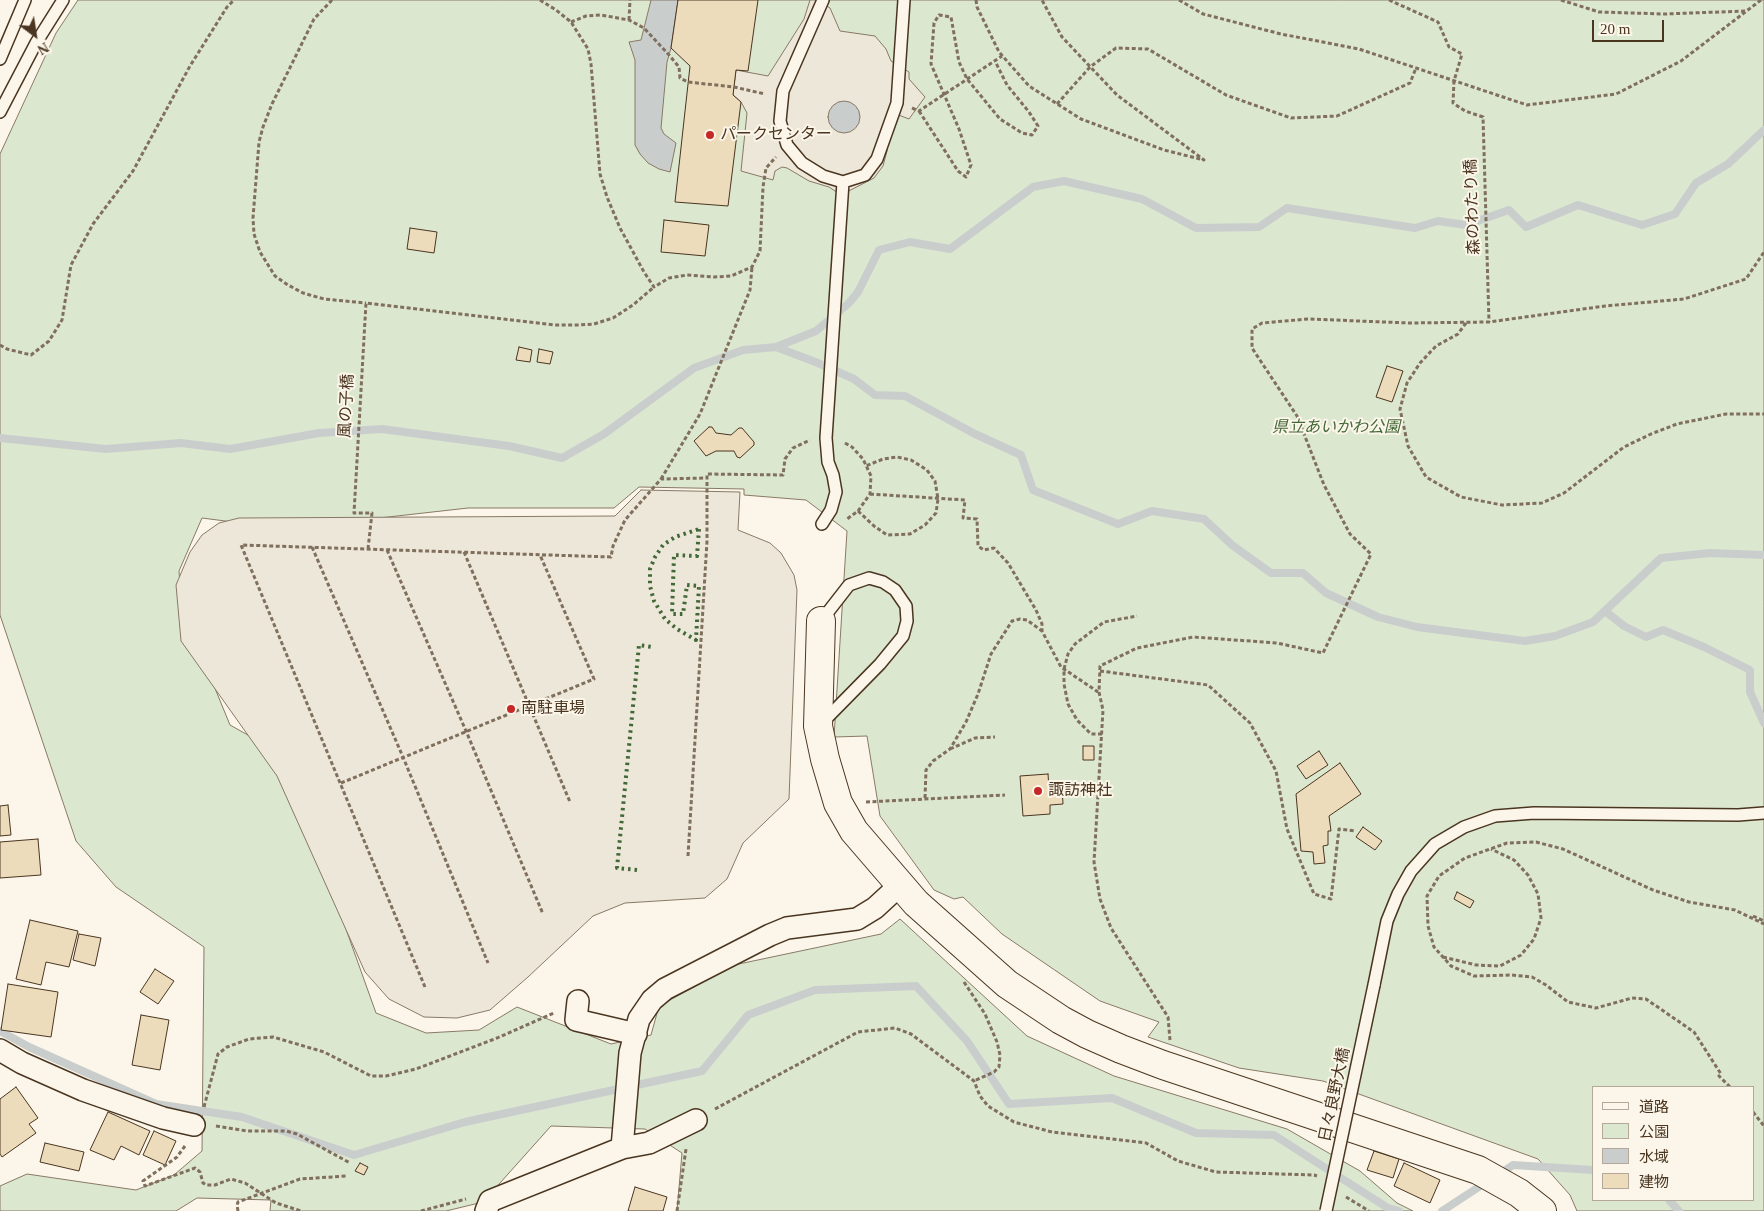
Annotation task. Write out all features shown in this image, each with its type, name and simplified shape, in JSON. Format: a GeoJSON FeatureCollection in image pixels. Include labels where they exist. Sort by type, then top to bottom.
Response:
{"type":"FeatureCollection","features":[{"type":"Feature","properties":{"kind":"street"},"geometry":{"type":"LineString","coordinates":[[821,621],[818,726],[838,804],[854,831],[916,903],[1006,984],[1061,1020],[1087,1034],[1164,1065],[1478,1170],[1519,1193],[1542,1211]]}},
{"type":"Feature","properties":{"kind":"street"},"geometry":{"type":"LineString","coordinates":[[622,1148],[630,1053],[639,1019],[652,1000],[665,989],[786,928],[857,919],[875,908],[900,885]]}},
{"type":"Feature","properties":{"kind":"street"},"geometry":{"type":"LineString","coordinates":[[577,1008],[576,1020],[636,1034]]}},
{"type":"Feature","properties":{"kind":"street"},"geometry":{"type":"LineString","coordinates":[[0,1050],[22,1063],[83,1090],[163,1118],[193,1124]]}},
{"type":"Feature","properties":{"kind":"street"},"geometry":{"type":"LineString","coordinates":[[488,1206],[622,1148],[649,1143],[696,1120]]}},
{"type":"Feature","properties":{"kind":"lane"},"geometry":{"type":"LineString","coordinates":[[0,59],[25,0]]}},
{"type":"Feature","properties":{"kind":"lane"},"geometry":{"type":"LineString","coordinates":[[0,112],[36,43],[62,0]]}},
{"type":"Feature","properties":{"kind":"lane"},"geometry":{"type":"LineString","coordinates":[[823,0],[783,92],[780,121],[787,145],[802,163],[823,176],[842,182],[865,175],[877,159],[897,103],[904,0]]}},
{"type":"Feature","properties":{"kind":"lane"},"geometry":{"type":"LineString","coordinates":[[822,524],[830,510],[836,492],[828,462],[826,438],[842,182]]}},
{"type":"Feature","properties":{"kind":"lane"},"geometry":{"type":"LineString","coordinates":[[818,726],[880,664],[902,636],[907,621],[906,606],[895,590],[884,582],[870,578],[849,584],[821,621]]}},
{"type":"Feature","properties":{"kind":"lane","name":"日々良野大橋"},"geometry":{"type":"LineString","coordinates":[[1326,1211],[1387,921],[1398,894],[1411,872],[1434,844],[1464,827],[1495,816],[1534,814],[1738,816],[1764,813]]}},
{"type":"Feature","properties":{"kind":"path"},"geometry":{"type":"LineString","coordinates":[[0,345],[7,349],[30,355],[49,341],[62,320],[71,266],[93,224],[133,171],[190,66],[227,7],[234,0]]}},
{"type":"Feature","properties":{"kind":"path"},"geometry":{"type":"LineString","coordinates":[[332,0],[314,20],[272,104],[259,142],[254,234],[260,252],[275,276],[288,285],[303,293],[324,299],[578,325],[594,324],[613,318],[633,305],[654,287],[670,278],[687,275],[731,276],[752,267]]}},
{"type":"Feature","properties":{"kind":"path"},"geometry":{"type":"LineString","coordinates":[[542,0],[571,22],[588,48],[600,174],[620,228],[654,287]]}},
{"type":"Feature","properties":{"kind":"path"},"geometry":{"type":"LineString","coordinates":[[629,20],[630,0]]}},
{"type":"Feature","properties":{"kind":"path"},"geometry":{"type":"LineString","coordinates":[[976,0],[977,7],[999,52],[1029,86],[1081,119],[1164,150],[1204,160],[1117,95],[1062,37],[1042,0]]}},
{"type":"Feature","properties":{"kind":"path"},"geometry":{"type":"LineString","coordinates":[[1179,0],[1203,14],[1281,34],[1359,49],[1527,105],[1616,94],[1681,62],[1761,0]]}},
{"type":"Feature","properties":{"kind":"path"},"geometry":{"type":"LineString","coordinates":[[1389,0],[1438,22],[1450,47],[1462,54],[1454,81]]}},
{"type":"Feature","properties":{"kind":"path"},"geometry":{"type":"LineString","coordinates":[[1561,0],[1599,12],[1664,14],[1747,11]]}},
{"type":"Feature","properties":{"kind":"path"},"geometry":{"type":"LineString","coordinates":[[571,22],[586,16],[602,15],[629,20],[644,28],[679,67],[680,78],[688,82],[734,87],[766,94],[783,92]]}},
{"type":"Feature","properties":{"kind":"path"},"geometry":{"type":"LineString","coordinates":[[897,103],[919,111],[958,172],[966,177],[971,165],[959,129],[931,64],[934,23],[939,15],[951,17],[959,62],[968,79],[1000,119],[1022,133],[1032,135],[1038,126],[1007,85],[995,61]]}},
{"type":"Feature","properties":{"kind":"path"},"geometry":{"type":"LineString","coordinates":[[1057,104],[1090,67],[1116,48],[1148,49],[1226,95],[1291,118],[1337,116],[1410,83],[1416,68]]}},
{"type":"Feature","properties":{"kind":"path"},"geometry":{"type":"LineString","coordinates":[[919,111],[1002,56]]}},
{"type":"Feature","properties":{"kind":"path","name":"森のわたり橋"},"geometry":{"type":"LineString","coordinates":[[1454,81],[1453,103],[1465,111],[1483,117],[1489,322]]}},
{"type":"Feature","properties":{"kind":"path"},"geometry":{"type":"LineString","coordinates":[[425,987],[241,545],[611,557],[613,546],[625,520],[660,479],[700,414],[750,290],[752,267],[760,252],[763,187],[766,168],[787,145]]}},
{"type":"Feature","properties":{"kind":"path"},"geometry":{"type":"LineString","coordinates":[[1164,1065],[1170,1041],[1168,1017],[1111,928],[1100,899],[1094,862],[1104,710],[1099,692],[1100,666],[1137,648],[1193,637],[1277,643],[1323,653],[1371,554],[1350,534],[1324,485],[1297,416],[1252,348],[1252,329],[1262,323],[1308,320],[1410,323],[1489,322],[1605,306],[1684,299],[1746,279],[1764,252]]}},
{"type":"Feature","properties":{"kind":"path","name":"風の子橋"},"geometry":{"type":"LineString","coordinates":[[366,303],[354,513],[372,513],[368,549]]}},
{"type":"Feature","properties":{"kind":"path"},"geometry":{"type":"LineString","coordinates":[[1467,322],[1458,334],[1436,346],[1420,363],[1407,384],[1400,409],[1408,446],[1426,477],[1461,497],[1502,506],[1542,503],[1564,493],[1624,447],[1651,434],[1677,424],[1726,414],[1764,414]]}},
{"type":"Feature","properties":{"kind":"path"},"geometry":{"type":"LineString","coordinates":[[688,856],[707,541],[707,474],[783,475],[786,459],[793,448],[816,438],[839,440],[852,447],[863,459],[871,476],[870,494],[858,511],[840,524]]}},
{"type":"Feature","properties":{"kind":"path"},"geometry":{"type":"LineString","coordinates":[[858,511],[887,536],[910,534],[925,526],[936,513],[938,499],[935,481],[927,470],[911,460],[897,457],[883,459],[866,466]]}},
{"type":"Feature","properties":{"kind":"path"},"geometry":{"type":"LineString","coordinates":[[660,479],[707,478]]}},
{"type":"Feature","properties":{"kind":"path"},"geometry":{"type":"LineString","coordinates":[[870,494],[965,500],[963,518],[977,519],[978,546],[984,550],[994,548],[1008,563],[1036,610],[1042,624],[1042,631]]}},
{"type":"Feature","properties":{"kind":"path"},"geometry":{"type":"LineString","coordinates":[[312,547],[403,758],[488,963]]}},
{"type":"Feature","properties":{"kind":"path"},"geometry":{"type":"LineString","coordinates":[[387,549],[543,914]]}},
{"type":"Feature","properties":{"kind":"path"},"geometry":{"type":"LineString","coordinates":[[464,552],[570,802]]}},
{"type":"Feature","properties":{"kind":"path"},"geometry":{"type":"LineString","coordinates":[[341,783],[594,679],[540,555]]}},
{"type":"Feature","properties":{"kind":"path"},"geometry":{"type":"LineString","coordinates":[[1102,734],[1091,734],[1077,720],[1068,704],[1064,684],[1064,669],[1068,654],[1075,644],[1104,622],[1137,616]]}},
{"type":"Feature","properties":{"kind":"path"},"geometry":{"type":"LineString","coordinates":[[950,750],[966,722],[978,694],[991,654],[1012,621],[1027,620],[1042,631],[1061,667],[1099,692]]}},
{"type":"Feature","properties":{"kind":"path"},"geometry":{"type":"LineString","coordinates":[[1100,671],[1208,685],[1250,723],[1276,771],[1287,829],[1314,894],[1331,899],[1339,828],[1355,831]]}},
{"type":"Feature","properties":{"kind":"path"},"geometry":{"type":"LineString","coordinates":[[925,798],[926,770],[933,761],[975,738],[995,736]]}},
{"type":"Feature","properties":{"kind":"path"},"geometry":{"type":"LineString","coordinates":[[838,804],[1005,794]]}},
{"type":"Feature","properties":{"kind":"path"},"geometry":{"type":"LineString","coordinates":[[1729,1086],[1719,1076],[1721,1074],[1694,1032],[1646,999],[1632,998],[1596,1008],[1568,1002],[1532,977],[1511,975],[1474,976],[1450,966],[1434,946],[1428,926],[1427,896],[1439,876],[1465,858],[1507,843],[1536,842],[1563,850],[1652,890],[1689,902],[1734,910],[1764,922]]}},
{"type":"Feature","properties":{"kind":"path"},"geometry":{"type":"LineString","coordinates":[[1443,956],[1476,965],[1500,966],[1521,956],[1534,939],[1541,918],[1538,894],[1528,875],[1514,860],[1490,848]]}},
{"type":"Feature","properties":{"kind":"path"},"geometry":{"type":"LineString","coordinates":[[966,948],[957,966],[958,974],[984,1014],[997,1042],[1000,1055],[999,1067],[994,1072],[974,1081]]}},
{"type":"Feature","properties":{"kind":"path"},"geometry":{"type":"LineString","coordinates":[[301,1211],[276,1203],[245,1183],[230,1179],[215,1185],[206,1185],[203,1183],[200,1172],[196,1168],[145,1186],[143,1181],[185,1147],[218,1054],[227,1047],[249,1039],[273,1037],[324,1052],[371,1076],[386,1076],[416,1068],[479,1045],[553,1013],[577,1008]]}},
{"type":"Feature","properties":{"kind":"path"},"geometry":{"type":"LineString","coordinates":[[677,1211],[686,1146],[697,1129],[696,1120],[858,1032],[895,1028],[911,1034],[974,1081],[980,1096],[988,1106],[1014,1122],[1052,1132],[1146,1143],[1178,1161],[1216,1172],[1314,1175],[1321,1179]]}},
{"type":"Feature","properties":{"kind":"path"},"geometry":{"type":"LineString","coordinates":[[1754,1113],[1764,1126]]}},
{"type":"Feature","properties":{"kind":"path"},"geometry":{"type":"LineString","coordinates":[[193,1124],[208,1124],[247,1131],[286,1131],[297,1134],[350,1163]]}},
{"type":"Feature","properties":{"kind":"path"},"geometry":{"type":"LineString","coordinates":[[238,1211],[238,1202],[300,1180],[347,1176]]}},
{"type":"Feature","properties":{"kind":"path"},"geometry":{"type":"LineString","coordinates":[[1341,1193],[1369,1211]]}},
{"type":"Feature","properties":{"kind":"path"},"geometry":{"type":"LineString","coordinates":[[420,1211],[477,1196],[488,1206]]}},
{"type":"Feature","properties":{"kind":"green space","name":"県立あいかわ公園"},"geometry":{"type":"Polygon","coordinates":[[[78,0],[1764,0],[1764,1211],[1577,1211],[1570,1195],[1538,1159],[1323,1081],[1239,1068],[1148,1037],[1159,1022],[1100,1001],[1002,934],[963,897],[954,899],[934,890],[880,816],[867,736],[834,737],[847,531],[806,500],[744,495],[744,489],[639,487],[614,508],[468,508],[326,524],[256,525],[202,518],[179,571],[183,628],[205,664],[230,725],[271,748],[313,837],[376,1013],[426,1033],[479,1030],[517,1007],[611,1044],[651,1035],[659,1006],[734,965],[881,934],[900,919],[1027,1036],[1114,1076],[1287,1129],[1360,1171],[1397,1203],[1413,1211],[677,1211],[682,1153],[645,1129],[551,1126],[483,1202],[446,1211],[270,1211],[271,1200],[197,1198],[176,1211],[0,1211],[0,1186],[27,1174],[136,1190],[174,1175],[202,1151],[204,947],[116,887],[76,841],[0,615],[0,154],[56,33],[78,0]]]}},
{"type":"Feature","properties":{"kind":"shaded area"},"geometry":{"type":"Polygon","coordinates":[[[810,0],[817,0],[830,8],[840,31],[875,36],[886,49],[891,61],[909,72],[909,79],[925,97],[909,119],[896,114],[883,166],[874,178],[841,195],[829,187],[809,181],[787,168],[782,167],[775,171],[773,180],[741,171],[747,113],[741,102],[733,95],[736,70],[768,76],[804,19],[810,0]]]}},
{"type":"Feature","properties":{"kind":"shaded area","name":"南駐車場"},"geometry":{"type":"Polygon","coordinates":[[[641,490],[740,492],[738,530],[770,543],[781,553],[794,575],[797,590],[789,799],[743,843],[727,879],[705,898],[625,903],[593,916],[490,1010],[457,1018],[424,1017],[389,999],[365,972],[277,776],[181,641],[176,585],[190,552],[202,535],[219,523],[239,518],[615,516],[641,490]]]}},
{"type":"Feature","properties":{"kind":"water"},"geometry":{"type":"Polygon","coordinates":[[[651,0],[678,0],[667,62],[661,128],[664,134],[676,143],[670,172],[648,163],[635,145],[635,60],[629,42],[641,40],[651,0]]]}},
{"type":"Feature","properties":{"kind":"water"},"geometry":{"type":"Polygon","coordinates":[[[844,101],[850,102],[855,106],[859,111],[859,123],[855,128],[850,132],[844,133],[838,132],[833,128],[829,123],[828,117],[829,111],[833,106],[838,102],[844,101]]]}},
{"type":"Feature","properties":{"kind":"building","name":"パークセンター"},"geometry":{"type":"Polygon","coordinates":[[[678,0],[758,0],[748,71],[736,70],[733,95],[741,102],[728,206],[675,202],[690,66],[671,48],[678,0]]]}},
{"type":"Feature","properties":{"kind":"building"},"geometry":{"type":"Polygon","coordinates":[[[664,220],[709,225],[705,256],[661,252],[664,220]]]}},
{"type":"Feature","properties":{"kind":"building"},"geometry":{"type":"Polygon","coordinates":[[[410,228],[437,232],[434,253],[407,249],[410,228]]]}},
{"type":"Feature","properties":{"kind":"building"},"geometry":{"type":"Polygon","coordinates":[[[519,347],[532,350],[530,362],[516,360],[519,347]]]}},
{"type":"Feature","properties":{"kind":"building"},"geometry":{"type":"Polygon","coordinates":[[[539,349],[553,352],[550,364],[537,362],[539,349]]]}},
{"type":"Feature","properties":{"kind":"building"},"geometry":{"type":"Polygon","coordinates":[[[1387,366],[1403,371],[1392,402],[1376,397],[1387,366]]]}},
{"type":"Feature","properties":{"kind":"building"},"geometry":{"type":"Polygon","coordinates":[[[709,427],[712,427],[716,433],[731,435],[739,428],[742,428],[754,442],[754,445],[740,458],[737,457],[734,451],[716,451],[706,456],[694,441],[709,427]]]}},
{"type":"Feature","properties":{"kind":"building"},"geometry":{"type":"Polygon","coordinates":[[[1083,746],[1094,746],[1094,760],[1083,760],[1083,746]]]}},
{"type":"Feature","properties":{"kind":"building"},"geometry":{"type":"Polygon","coordinates":[[[1319,751],[1328,765],[1306,779],[1297,766],[1319,751]]]}},
{"type":"Feature","properties":{"kind":"building"},"geometry":{"type":"Polygon","coordinates":[[[1340,763],[1361,794],[1329,816],[1331,831],[1328,831],[1328,845],[1323,846],[1325,863],[1314,864],[1313,852],[1301,851],[1296,794],[1340,763]]]}},
{"type":"Feature","properties":{"kind":"building"},"geometry":{"type":"Polygon","coordinates":[[[1048,774],[1049,788],[1062,787],[1063,804],[1050,805],[1050,814],[1023,816],[1020,776],[1048,774]]]}},
{"type":"Feature","properties":{"kind":"building"},"geometry":{"type":"Polygon","coordinates":[[[8,805],[11,835],[0,836],[0,806],[8,805]]]}},
{"type":"Feature","properties":{"kind":"building"},"geometry":{"type":"Polygon","coordinates":[[[1363,827],[1382,841],[1375,850],[1356,837],[1363,827]]]}},
{"type":"Feature","properties":{"kind":"building"},"geometry":{"type":"Polygon","coordinates":[[[38,839],[41,875],[0,878],[0,842],[38,839]]]}},
{"type":"Feature","properties":{"kind":"building"},"geometry":{"type":"Polygon","coordinates":[[[1457,892],[1474,901],[1470,908],[1454,899],[1457,892]]]}},
{"type":"Feature","properties":{"kind":"building"},"geometry":{"type":"Polygon","coordinates":[[[30,920],[78,931],[69,967],[46,962],[41,985],[16,979],[30,920]]]}},
{"type":"Feature","properties":{"kind":"building"},"geometry":{"type":"Polygon","coordinates":[[[79,934],[101,938],[95,966],[73,960],[79,934]]]}},
{"type":"Feature","properties":{"kind":"building"},"geometry":{"type":"Polygon","coordinates":[[[155,969],[174,981],[158,1004],[140,992],[155,969]]]}},
{"type":"Feature","properties":{"kind":"building"},"geometry":{"type":"Polygon","coordinates":[[[8,984],[58,992],[51,1037],[1,1030],[8,984]]]}},
{"type":"Feature","properties":{"kind":"building"},"geometry":{"type":"Polygon","coordinates":[[[141,1015],[169,1020],[160,1070],[132,1065],[141,1015]]]}},
{"type":"Feature","properties":{"kind":"building"},"geometry":{"type":"Polygon","coordinates":[[[16,1087],[38,1118],[29,1124],[36,1133],[2,1157],[0,1154],[0,1099],[16,1087]]]}},
{"type":"Feature","properties":{"kind":"building"},"geometry":{"type":"Polygon","coordinates":[[[108,1112],[150,1131],[139,1155],[121,1146],[114,1160],[90,1150],[108,1112]]]}},
{"type":"Feature","properties":{"kind":"building"},"geometry":{"type":"Polygon","coordinates":[[[154,1131],[176,1141],[165,1165],[143,1155],[154,1131]]]}},
{"type":"Feature","properties":{"kind":"building"},"geometry":{"type":"Polygon","coordinates":[[[45,1143],[84,1152],[79,1171],[40,1162],[45,1143]]]}},
{"type":"Feature","properties":{"kind":"building"},"geometry":{"type":"Polygon","coordinates":[[[1374,1151],[1399,1159],[1393,1178],[1367,1170],[1374,1151]]]}},
{"type":"Feature","properties":{"kind":"building"},"geometry":{"type":"Polygon","coordinates":[[[360,1163],[368,1167],[364,1175],[355,1171],[360,1163]]]}},
{"type":"Feature","properties":{"kind":"building"},"geometry":{"type":"Polygon","coordinates":[[[1404,1163],[1440,1180],[1430,1203],[1394,1186],[1404,1163]]]}},
{"type":"Feature","properties":{"kind":"building"},"geometry":{"type":"Polygon","coordinates":[[[635,1187],[667,1197],[663,1211],[628,1211],[635,1187]]]}},
{"type":"Feature","properties":{"kind":"waterway"},"geometry":{"type":"LineString","coordinates":[[0,438],[106,449],[181,443],[230,449],[319,433],[382,429],[509,446],[562,458],[604,434],[694,368],[743,350],[776,347],[816,331],[849,303],[858,292],[879,250],[910,242],[950,249],[1033,187],[1064,181],[1142,199],[1196,228],[1259,227],[1287,208],[1415,228],[1438,221],[1466,225],[1509,210],[1526,227],[1578,205],[1642,225],[1675,214],[1696,183],[1728,164],[1764,130]]}},
{"type":"Feature","properties":{"kind":"waterway"},"geometry":{"type":"LineString","coordinates":[[776,347],[854,379],[875,395],[905,396],[975,434],[1021,455],[1033,490],[1118,524],[1152,511],[1204,519],[1232,545],[1271,573],[1303,573],[1326,593],[1378,617],[1417,627],[1525,641],[1555,636],[1593,622],[1661,558],[1710,553],[1764,555]]}},
{"type":"Feature","properties":{"kind":"waterway"},"geometry":{"type":"LineString","coordinates":[[1605,611],[1624,626],[1646,637],[1663,630],[1704,647],[1750,670],[1750,692],[1764,723]]}},
{"type":"Feature","properties":{"kind":"waterway"},"geometry":{"type":"LineString","coordinates":[[0,1031],[29,1047],[156,1104],[242,1117],[354,1155],[465,1122],[702,1071],[748,1015],[815,990],[916,986],[967,1041],[1009,1104],[1112,1098],[1196,1133],[1274,1135],[1388,1208],[1399,1211]]}},
{"type":"Feature","properties":{"kind":"waterway"},"geometry":{"type":"LineString","coordinates":[[1498,1175],[1513,1165],[1592,1170]]}},
{"type":"Feature","properties":{"kind":"waterway"},"geometry":{"type":"LineString","coordinates":[[1442,1211],[1488,1181]]}},
{"type":"Feature","properties":{"kind":"waterway"},"geometry":{"type":"LineString","coordinates":[[1670,1201],[1679,1211]]}},
{"type":"Feature","properties":{"kind":"hedge"},"geometry":{"type":"LineString","coordinates":[[699,529],[697,556],[674,555],[672,614],[683,614],[687,585],[699,586],[696,640],[677,629],[665,619],[654,601],[650,586],[650,569],[663,545],[675,537],[699,529]]}},
{"type":"Feature","properties":{"kind":"hedge"},"geometry":{"type":"LineString","coordinates":[[637,870],[617,868],[639,645],[652,647]]}},
{"type":"Feature","properties":{"kind":"place","name":"パークセンター"},"geometry":{"type":"Point","coordinates":[710,135]}},
{"type":"Feature","properties":{"kind":"place","name":"南駐車場"},"geometry":{"type":"Point","coordinates":[511,709]}},
{"type":"Feature","properties":{"kind":"place","name":"諏訪神社"},"geometry":{"type":"Point","coordinates":[1038,791]}}]}
